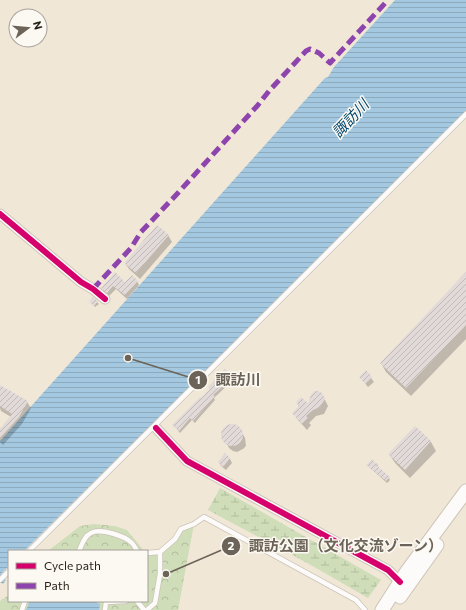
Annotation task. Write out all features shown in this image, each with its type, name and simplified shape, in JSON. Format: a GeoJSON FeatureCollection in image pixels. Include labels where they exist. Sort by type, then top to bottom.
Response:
{"type":"FeatureCollection","features":[{"type":"Feature","properties":{"kind":"street"},"geometry":{"type":"LineString","coordinates":[[0,214],[81,282],[93,289],[105,299]]}},
{"type":"Feature","properties":{"kind":"street"},"geometry":{"type":"LineString","coordinates":[[156,428],[187,461],[388,570],[400,582]]}},
{"type":"Feature","properties":{"kind":"street"},"geometry":{"type":"LineString","coordinates":[[382,610],[407,571],[466,490]]}},
{"type":"Feature","properties":{"kind":"street"},"geometry":{"type":"LineString","coordinates":[[392,610],[466,504]]}},
{"type":"Feature","properties":{"kind":"lane"},"geometry":{"type":"LineString","coordinates":[[30,550],[466,114]]}},
{"type":"Feature","properties":{"kind":"lane"},"geometry":{"type":"LineString","coordinates":[[148,553],[160,552],[175,539],[181,529],[194,524],[204,517],[356,600],[365,610]]}},
{"type":"Feature","properties":{"kind":"lane"},"geometry":{"type":"LineString","coordinates":[[79,550],[83,540],[91,533],[99,531],[116,534],[132,542],[136,550]]}},
{"type":"Feature","properties":{"kind":"lane"},"geometry":{"type":"LineString","coordinates":[[148,610],[155,603],[160,574],[160,552]]}},
{"type":"Feature","properties":{"kind":"lane"},"geometry":{"type":"LineString","coordinates":[[0,580],[8,572]]}},
{"type":"Feature","properties":{"kind":"lane"},"geometry":{"type":"LineString","coordinates":[[138,602],[144,610]]}},
{"type":"Feature","properties":{"kind":"green space"},"geometry":{"type":"Polygon","coordinates":[[[220,488],[381,580],[368,598],[309,564],[208,510],[220,488]]]}},
{"type":"Feature","properties":{"kind":"green space"},"geometry":{"type":"Polygon","coordinates":[[[94,524],[115,526],[127,530],[143,550],[49,550],[80,526],[94,524]]]}},
{"type":"Feature","properties":{"kind":"green space"},"geometry":{"type":"Polygon","coordinates":[[[194,524],[178,610],[0,610],[0,601],[8,596],[8,602],[148,602],[148,553],[160,552],[175,539],[181,529],[194,524]]]}},
{"type":"Feature","properties":{"kind":"water"},"geometry":{"type":"Polygon","coordinates":[[[395,0],[466,0],[466,112],[25,550],[8,550],[8,567],[1,574],[6,580],[3,584],[0,582],[0,441],[325,78],[328,77],[334,67],[395,0]]]}},
{"type":"Feature","properties":{"kind":"water"},"geometry":{"type":"Polygon","coordinates":[[[29,602],[96,602],[100,604],[99,610],[26,610],[29,602]]]}},
{"type":"Feature","properties":{"kind":"building"},"geometry":{"type":"Polygon","coordinates":[[[157,225],[169,235],[136,273],[124,263],[157,225]]]}},
{"type":"Feature","properties":{"kind":"building"},"geometry":{"type":"Polygon","coordinates":[[[115,272],[125,282],[132,275],[138,281],[125,295],[113,286],[107,293],[101,288],[115,272]]]}},
{"type":"Feature","properties":{"kind":"building"},"geometry":{"type":"Polygon","coordinates":[[[466,272],[466,325],[406,388],[380,363],[466,272]]]}},
{"type":"Feature","properties":{"kind":"building"},"geometry":{"type":"Polygon","coordinates":[[[93,297],[98,301],[94,306],[89,302],[93,297]]]}},
{"type":"Feature","properties":{"kind":"building"},"geometry":{"type":"Polygon","coordinates":[[[225,369],[233,377],[213,395],[215,396],[193,421],[190,418],[179,431],[172,425],[210,389],[208,387],[225,369]]]}},
{"type":"Feature","properties":{"kind":"building"},"geometry":{"type":"Polygon","coordinates":[[[366,370],[372,377],[365,384],[359,377],[366,370]]]}},
{"type":"Feature","properties":{"kind":"building"},"geometry":{"type":"Polygon","coordinates":[[[0,385],[28,401],[19,417],[0,438],[0,429],[12,414],[0,406],[0,385]]]}},
{"type":"Feature","properties":{"kind":"building"},"geometry":{"type":"Polygon","coordinates":[[[314,391],[322,393],[325,399],[320,407],[313,410],[306,416],[308,418],[302,424],[292,413],[299,406],[296,402],[301,397],[308,403],[314,391]]]}},
{"type":"Feature","properties":{"kind":"building"},"geometry":{"type":"Polygon","coordinates":[[[232,424],[240,427],[243,435],[240,443],[232,446],[224,443],[221,435],[224,427],[232,424]]]}},
{"type":"Feature","properties":{"kind":"building"},"geometry":{"type":"Polygon","coordinates":[[[415,426],[431,441],[405,470],[388,454],[415,426]]]}},
{"type":"Feature","properties":{"kind":"building"},"geometry":{"type":"Polygon","coordinates":[[[225,453],[230,458],[223,467],[218,462],[225,453]]]}},
{"type":"Feature","properties":{"kind":"building"},"geometry":{"type":"Polygon","coordinates":[[[372,459],[377,464],[376,465],[390,477],[386,481],[366,465],[372,459]]]}},
{"type":"Feature","properties":{"kind":"marked path"},"geometry":{"type":"LineString","coordinates":[[93,289],[131,248],[141,232],[306,51],[310,49],[319,53],[330,63],[388,0]]}},
{"type":"Feature","properties":{"kind":"cycle path"},"geometry":{"type":"LineString","coordinates":[[0,214],[81,282],[93,289],[105,299]]}},
{"type":"Feature","properties":{"kind":"cycle path"},"geometry":{"type":"LineString","coordinates":[[156,428],[187,461],[388,570],[400,582]]}},
{"type":"Feature","properties":{"kind":"place","name":"諏訪川"},"geometry":{"type":"Point","coordinates":[128,358]}},
{"type":"Feature","properties":{"kind":"place","name":"諏訪公園（文化交流ゾーン）"},"geometry":{"type":"Point","coordinates":[166,574]}}]}
